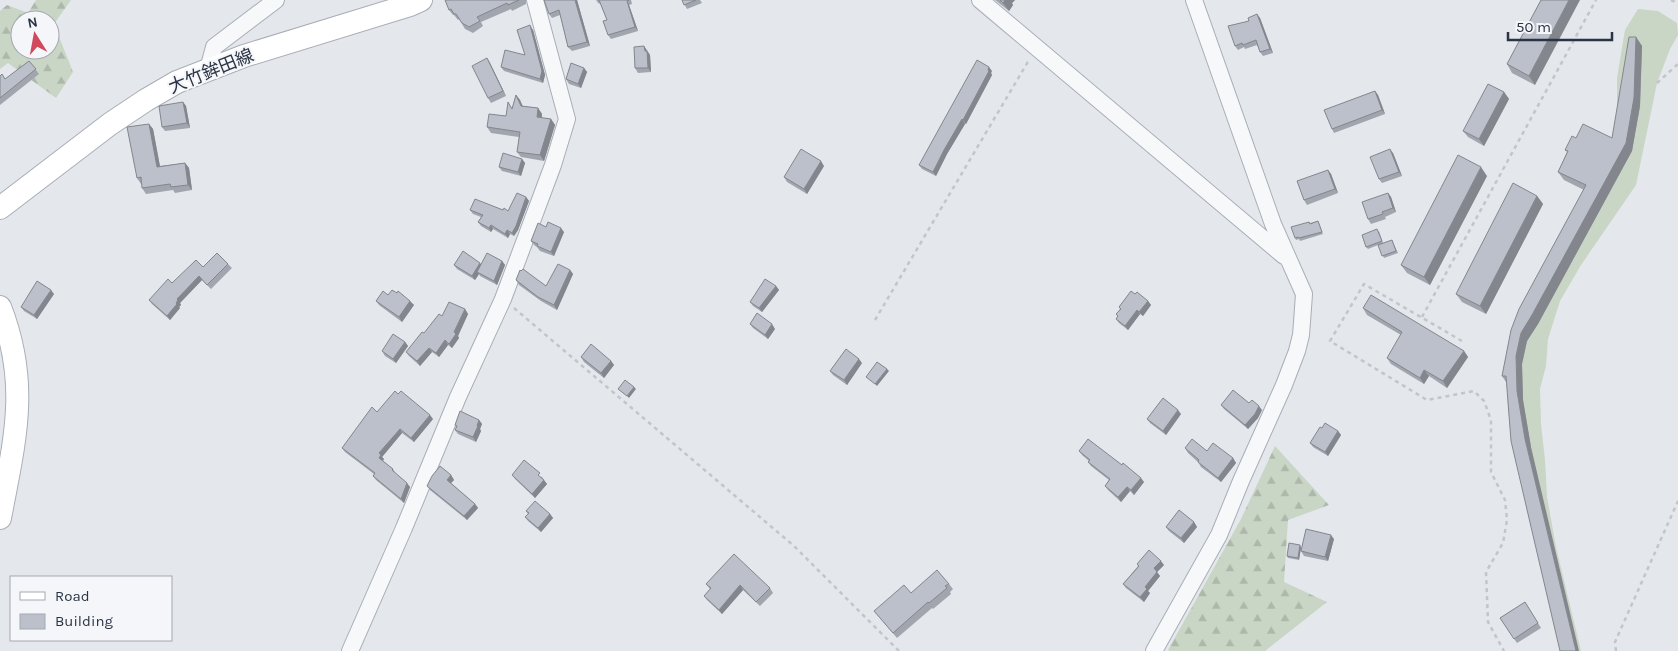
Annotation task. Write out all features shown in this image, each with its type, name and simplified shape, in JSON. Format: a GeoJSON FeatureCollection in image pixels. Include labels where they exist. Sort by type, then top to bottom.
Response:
{"type":"FeatureCollection","features":[{"type":"Feature","properties":{"kind":"main road","name":"大竹鉾田線"},"geometry":{"type":"LineString","coordinates":[[0,208],[110,124],[146,100],[178,82],[244,56],[421,0]]}},
{"type":"Feature","properties":{"kind":"main road"},"geometry":{"type":"LineString","coordinates":[[0,307],[10,336],[16,362],[18,390],[18,418],[0,518]]}},
{"type":"Feature","properties":{"kind":"street"},"geometry":{"type":"LineString","coordinates":[[208,69],[214,47],[276,0]]}},
{"type":"Feature","properties":{"kind":"street"},"geometry":{"type":"LineString","coordinates":[[350,651],[458,397],[504,299],[553,166],[567,119],[535,0]]}},
{"type":"Feature","properties":{"kind":"street"},"geometry":{"type":"LineString","coordinates":[[980,0],[1288,259]]}},
{"type":"Feature","properties":{"kind":"street"},"geometry":{"type":"LineString","coordinates":[[1154,651],[1219,535],[1284,385],[1301,335],[1304,294],[1273,224],[1194,0]]}},
{"type":"Feature","properties":{"kind":"path"},"geometry":{"type":"LineString","coordinates":[[1422,317],[1596,0]]}},
{"type":"Feature","properties":{"kind":"path"},"geometry":{"type":"LineString","coordinates":[[1671,0],[1678,3]]}},
{"type":"Feature","properties":{"kind":"path"},"geometry":{"type":"LineString","coordinates":[[875,320],[1036,48]]}},
{"type":"Feature","properties":{"kind":"path"},"geometry":{"type":"LineString","coordinates":[[1657,83],[1678,64]]}},
{"type":"Feature","properties":{"kind":"path"},"geometry":{"type":"LineString","coordinates":[[1462,341],[1364,284],[1330,342],[1428,400],[1474,391],[1484,401],[1490,420],[1491,472],[1505,500],[1507,520],[1503,543],[1486,572],[1488,622],[1504,651]]}},
{"type":"Feature","properties":{"kind":"path"},"geometry":{"type":"LineString","coordinates":[[504,299],[794,546],[899,651]]}},
{"type":"Feature","properties":{"kind":"path"},"geometry":{"type":"LineString","coordinates":[[1616,651],[1615,642],[1678,501]]}},
{"type":"Feature","properties":{"kind":"green space"},"geometry":{"type":"Polygon","coordinates":[[[36,0],[71,0],[60,16],[60,10],[30,10],[36,0]]]}},
{"type":"Feature","properties":{"kind":"green space"},"geometry":{"type":"Polygon","coordinates":[[[7,5],[20,10],[10,10],[10,60],[60,60],[60,39],[73,72],[56,98],[8,63],[0,69],[0,11],[7,5]]]}},
{"type":"Feature","properties":{"kind":"green space"},"geometry":{"type":"Polygon","coordinates":[[[1638,9],[1658,11],[1677,23],[1678,35],[1670,49],[1657,83],[1636,185],[1581,265],[1560,301],[1548,339],[1546,366],[1540,389],[1547,497],[1556,547],[1581,651],[1561,651],[1514,450],[1508,410],[1507,378],[1601,168],[1617,124],[1617,78],[1625,30],[1638,9]]]}},
{"type":"Feature","properties":{"kind":"green space"},"geometry":{"type":"Polygon","coordinates":[[[1275,446],[1329,505],[1288,520],[1284,582],[1327,602],[1265,651],[1168,650],[1241,519],[1275,446]]]}},
{"type":"Feature","properties":{"kind":"building"},"geometry":{"type":"Polygon","coordinates":[[[445,0],[519,0],[508,5],[507,3],[477,17],[480,21],[469,27],[462,23],[451,9],[449,10],[445,0]]]}},
{"type":"Feature","properties":{"kind":"building"},"geometry":{"type":"Polygon","coordinates":[[[544,0],[575,0],[587,42],[568,47],[559,10],[549,14],[544,0]]]}},
{"type":"Feature","properties":{"kind":"building"},"geometry":{"type":"Polygon","coordinates":[[[599,0],[629,0],[627,1],[635,27],[608,35],[603,21],[607,20],[599,0]]]}},
{"type":"Feature","properties":{"kind":"building"},"geometry":{"type":"Polygon","coordinates":[[[682,0],[696,0],[684,5],[682,0]]]}},
{"type":"Feature","properties":{"kind":"building"},"geometry":{"type":"Polygon","coordinates":[[[1541,0],[1569,0],[1529,76],[1507,64],[1541,0]]]}},
{"type":"Feature","properties":{"kind":"building"},"geometry":{"type":"Polygon","coordinates":[[[1257,14],[1270,49],[1260,52],[1256,40],[1235,46],[1228,26],[1249,21],[1248,18],[1257,14]]]}},
{"type":"Feature","properties":{"kind":"building"},"geometry":{"type":"Polygon","coordinates":[[[530,25],[542,71],[540,79],[501,67],[505,50],[525,55],[517,30],[530,25]]]}},
{"type":"Feature","properties":{"kind":"building"},"geometry":{"type":"Polygon","coordinates":[[[1629,37],[1636,37],[1634,98],[1626,143],[1521,333],[1516,356],[1517,391],[1525,439],[1576,651],[1560,651],[1511,441],[1506,376],[1502,376],[1511,330],[1519,309],[1586,185],[1558,172],[1568,151],[1565,150],[1572,136],[1576,138],[1583,124],[1612,138],[1629,37]]]}},
{"type":"Feature","properties":{"kind":"building"},"geometry":{"type":"Polygon","coordinates":[[[644,46],[645,51],[647,51],[648,68],[635,68],[634,47],[644,46]]]}},
{"type":"Feature","properties":{"kind":"building"},"geometry":{"type":"Polygon","coordinates":[[[487,58],[503,91],[488,98],[472,66],[487,58]]]}},
{"type":"Feature","properties":{"kind":"building"},"geometry":{"type":"Polygon","coordinates":[[[977,60],[989,67],[989,71],[933,172],[919,165],[977,60]]]}},
{"type":"Feature","properties":{"kind":"building"},"geometry":{"type":"Polygon","coordinates":[[[29,61],[36,69],[0,98],[0,76],[2,74],[5,79],[29,61]]]}},
{"type":"Feature","properties":{"kind":"building"},"geometry":{"type":"Polygon","coordinates":[[[571,63],[584,68],[578,84],[566,79],[571,63]]]}},
{"type":"Feature","properties":{"kind":"building"},"geometry":{"type":"Polygon","coordinates":[[[1488,84],[1504,92],[1479,139],[1463,131],[1488,84]]]}},
{"type":"Feature","properties":{"kind":"building"},"geometry":{"type":"Polygon","coordinates":[[[1375,91],[1382,110],[1332,129],[1324,110],[1375,91]]]}},
{"type":"Feature","properties":{"kind":"building"},"geometry":{"type":"Polygon","coordinates":[[[516,95],[521,106],[538,108],[537,117],[551,119],[540,155],[517,152],[520,132],[487,127],[489,114],[506,116],[508,102],[512,109],[516,95]]]}},
{"type":"Feature","properties":{"kind":"building"},"geometry":{"type":"Polygon","coordinates":[[[183,102],[187,123],[162,127],[159,106],[183,102]]]}},
{"type":"Feature","properties":{"kind":"building"},"geometry":{"type":"Polygon","coordinates":[[[149,124],[157,167],[185,163],[188,185],[171,187],[170,184],[142,188],[141,177],[137,178],[127,127],[149,124]]]}},
{"type":"Feature","properties":{"kind":"building"},"geometry":{"type":"Polygon","coordinates":[[[801,149],[821,161],[804,189],[784,177],[801,149]]]}},
{"type":"Feature","properties":{"kind":"building"},"geometry":{"type":"Polygon","coordinates":[[[1390,149],[1399,172],[1379,179],[1370,157],[1390,149]]]}},
{"type":"Feature","properties":{"kind":"building"},"geometry":{"type":"Polygon","coordinates":[[[503,153],[522,159],[518,172],[499,167],[503,153]]]}},
{"type":"Feature","properties":{"kind":"building"},"geometry":{"type":"Polygon","coordinates":[[[1458,155],[1481,167],[1424,277],[1401,265],[1458,155]]]}},
{"type":"Feature","properties":{"kind":"building"},"geometry":{"type":"Polygon","coordinates":[[[1328,170],[1335,189],[1304,200],[1297,181],[1328,170]]]}},
{"type":"Feature","properties":{"kind":"building"},"geometry":{"type":"Polygon","coordinates":[[[1513,183],[1537,196],[1480,306],[1456,294],[1513,183]]]}},
{"type":"Feature","properties":{"kind":"building"},"geometry":{"type":"Polygon","coordinates":[[[517,193],[526,197],[512,233],[507,230],[505,234],[491,225],[489,228],[478,222],[483,215],[470,210],[475,199],[508,211],[517,193]]]}},
{"type":"Feature","properties":{"kind":"building"},"geometry":{"type":"Polygon","coordinates":[[[1388,193],[1393,208],[1368,219],[1362,202],[1388,193]]]}},
{"type":"Feature","properties":{"kind":"building"},"geometry":{"type":"Polygon","coordinates":[[[1318,221],[1322,232],[1295,238],[1291,227],[1318,221]]]}},
{"type":"Feature","properties":{"kind":"building"},"geometry":{"type":"Polygon","coordinates":[[[548,222],[561,228],[551,252],[531,241],[538,223],[546,227],[548,222]]]}},
{"type":"Feature","properties":{"kind":"building"},"geometry":{"type":"Polygon","coordinates":[[[1377,229],[1382,241],[1366,247],[1362,235],[1377,229]]]}},
{"type":"Feature","properties":{"kind":"building"},"geometry":{"type":"Polygon","coordinates":[[[1392,240],[1396,251],[1382,256],[1378,245],[1392,240]]]}},
{"type":"Feature","properties":{"kind":"building"},"geometry":{"type":"Polygon","coordinates":[[[463,251],[480,263],[472,276],[454,265],[463,251]]]}},
{"type":"Feature","properties":{"kind":"building"},"geometry":{"type":"Polygon","coordinates":[[[217,253],[228,264],[207,285],[199,276],[177,299],[177,304],[167,316],[149,300],[168,279],[172,283],[196,260],[203,267],[217,253]]]}},
{"type":"Feature","properties":{"kind":"building"},"geometry":{"type":"Polygon","coordinates":[[[487,253],[502,261],[494,281],[477,272],[487,253]]]}},
{"type":"Feature","properties":{"kind":"building"},"geometry":{"type":"Polygon","coordinates":[[[558,264],[570,270],[554,305],[538,297],[516,280],[520,270],[523,269],[546,286],[558,264]]]}},
{"type":"Feature","properties":{"kind":"building"},"geometry":{"type":"Polygon","coordinates":[[[765,279],[776,286],[759,308],[750,302],[765,279]]]}},
{"type":"Feature","properties":{"kind":"building"},"geometry":{"type":"Polygon","coordinates":[[[37,281],[51,290],[34,315],[21,307],[37,281]]]}},
{"type":"Feature","properties":{"kind":"building"},"geometry":{"type":"Polygon","coordinates":[[[392,290],[397,293],[398,291],[410,301],[399,317],[376,301],[383,291],[388,295],[392,290]]]}},
{"type":"Feature","properties":{"kind":"building"},"geometry":{"type":"Polygon","coordinates":[[[1131,291],[1135,294],[1137,292],[1148,301],[1139,312],[1137,310],[1125,326],[1116,319],[1118,316],[1116,314],[1131,291]]]}},
{"type":"Feature","properties":{"kind":"building"},"geometry":{"type":"Polygon","coordinates":[[[1371,295],[1464,351],[1443,381],[1424,370],[1420,378],[1387,358],[1402,332],[1363,308],[1371,295]]]}},
{"type":"Feature","properties":{"kind":"building"},"geometry":{"type":"Polygon","coordinates":[[[449,302],[465,309],[454,332],[456,334],[449,344],[445,340],[436,353],[429,348],[417,361],[406,352],[439,314],[442,316],[449,302]]]}},
{"type":"Feature","properties":{"kind":"building"},"geometry":{"type":"Polygon","coordinates":[[[757,313],[772,324],[765,335],[750,324],[757,313]]]}},
{"type":"Feature","properties":{"kind":"building"},"geometry":{"type":"Polygon","coordinates":[[[393,334],[405,342],[393,359],[382,351],[393,334]]]}},
{"type":"Feature","properties":{"kind":"building"},"geometry":{"type":"Polygon","coordinates":[[[591,344],[611,361],[601,373],[581,357],[591,344]]]}},
{"type":"Feature","properties":{"kind":"building"},"geometry":{"type":"Polygon","coordinates":[[[846,349],[859,359],[844,380],[830,371],[846,349]]]}},
{"type":"Feature","properties":{"kind":"building"},"geometry":{"type":"Polygon","coordinates":[[[877,362],[887,369],[875,384],[866,377],[877,362]]]}},
{"type":"Feature","properties":{"kind":"building"},"geometry":{"type":"Polygon","coordinates":[[[625,380],[634,387],[627,396],[618,389],[625,380]]]}},
{"type":"Feature","properties":{"kind":"building"},"geometry":{"type":"Polygon","coordinates":[[[1233,390],[1249,403],[1252,400],[1259,406],[1255,414],[1245,425],[1221,405],[1233,390]]]}},
{"type":"Feature","properties":{"kind":"building"},"geometry":{"type":"Polygon","coordinates":[[[395,391],[398,394],[401,391],[430,415],[411,438],[400,429],[379,453],[381,455],[379,458],[407,483],[401,499],[373,476],[375,473],[342,448],[372,407],[377,412],[395,391]]]}},
{"type":"Feature","properties":{"kind":"building"},"geometry":{"type":"Polygon","coordinates":[[[1163,398],[1178,410],[1163,431],[1147,419],[1163,398]]]}},
{"type":"Feature","properties":{"kind":"building"},"geometry":{"type":"Polygon","coordinates":[[[460,411],[479,420],[473,437],[455,430],[460,411]]]}},
{"type":"Feature","properties":{"kind":"building"},"geometry":{"type":"Polygon","coordinates":[[[1325,423],[1338,431],[1325,452],[1310,443],[1320,427],[1322,428],[1325,423]]]}},
{"type":"Feature","properties":{"kind":"building"},"geometry":{"type":"Polygon","coordinates":[[[1088,439],[1141,478],[1131,490],[1127,487],[1118,497],[1105,486],[1110,479],[1088,462],[1090,460],[1079,451],[1088,439]]]}},
{"type":"Feature","properties":{"kind":"building"},"geometry":{"type":"Polygon","coordinates":[[[1192,439],[1207,451],[1213,443],[1233,458],[1218,478],[1198,462],[1199,460],[1185,448],[1192,439]]]}},
{"type":"Feature","properties":{"kind":"building"},"geometry":{"type":"Polygon","coordinates":[[[524,460],[540,473],[538,475],[544,480],[532,494],[512,475],[524,460]]]}},
{"type":"Feature","properties":{"kind":"building"},"geometry":{"type":"Polygon","coordinates":[[[440,466],[451,475],[447,480],[475,504],[464,516],[427,486],[440,466]]]}},
{"type":"Feature","properties":{"kind":"building"},"geometry":{"type":"Polygon","coordinates":[[[535,501],[550,514],[538,528],[525,517],[529,513],[526,511],[535,501]]]}},
{"type":"Feature","properties":{"kind":"building"},"geometry":{"type":"Polygon","coordinates":[[[1179,510],[1194,522],[1181,538],[1166,527],[1179,510]]]}},
{"type":"Feature","properties":{"kind":"building"},"geometry":{"type":"Polygon","coordinates":[[[1306,529],[1331,535],[1325,557],[1301,551],[1306,529]]]}},
{"type":"Feature","properties":{"kind":"building"},"geometry":{"type":"Polygon","coordinates":[[[1289,543],[1300,545],[1298,558],[1287,556],[1289,543]]]}},
{"type":"Feature","properties":{"kind":"building"},"geometry":{"type":"Polygon","coordinates":[[[1149,550],[1161,561],[1154,568],[1157,572],[1140,597],[1123,584],[1139,566],[1137,564],[1149,550]]]}},
{"type":"Feature","properties":{"kind":"building"},"geometry":{"type":"Polygon","coordinates":[[[734,554],[770,588],[756,602],[740,585],[719,610],[704,596],[711,588],[706,584],[734,554]]]}},
{"type":"Feature","properties":{"kind":"building"},"geometry":{"type":"Polygon","coordinates":[[[937,570],[949,584],[945,586],[947,588],[893,633],[874,611],[904,585],[911,593],[937,570]]]}},
{"type":"Feature","properties":{"kind":"building"},"geometry":{"type":"Polygon","coordinates":[[[1525,602],[1538,623],[1514,639],[1500,618],[1525,602]]]}}]}
